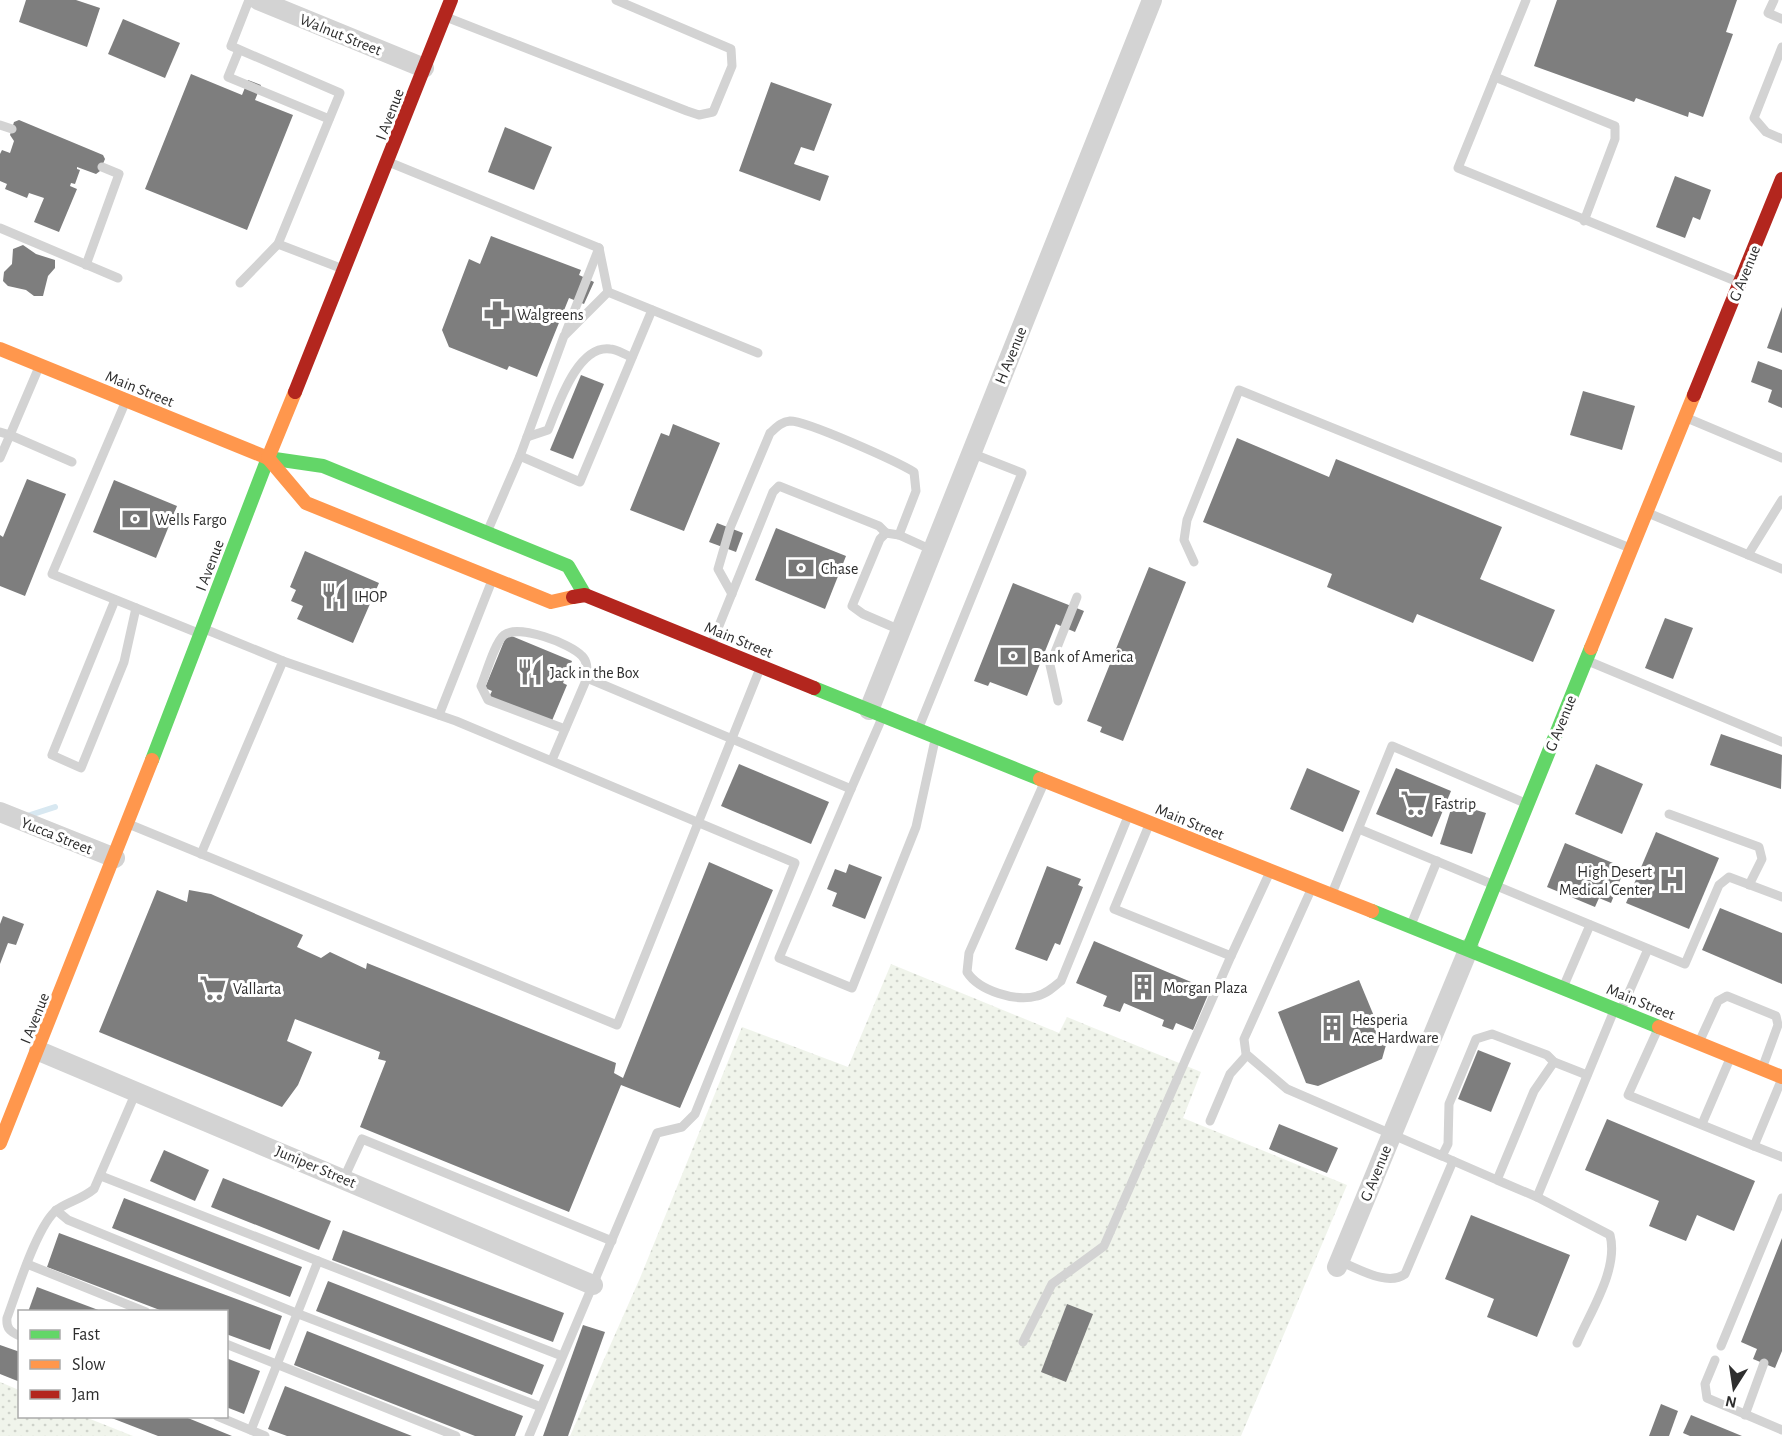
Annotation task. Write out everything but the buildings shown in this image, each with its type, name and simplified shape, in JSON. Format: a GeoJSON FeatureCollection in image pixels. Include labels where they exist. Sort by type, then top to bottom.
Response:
{"type":"FeatureCollection","features":[{"type":"Feature","properties":{"kind":"main road","name":"I Avenue"},"geometry":{"type":"LineString","coordinates":[[0,1143],[39,1051],[268,458],[451,0]]}},
{"type":"Feature","properties":{"kind":"main road","name":"G Avenue"},"geometry":{"type":"LineString","coordinates":[[1468,948],[1782,179]]}},
{"type":"Feature","properties":{"kind":"main road","name":"Main Street"},"geometry":{"type":"LineString","coordinates":[[0,349],[268,458],[323,466],[568,566],[585,595]]}},
{"type":"Feature","properties":{"kind":"main road","name":"Main Street"},"geometry":{"type":"LineString","coordinates":[[268,458],[306,503],[551,602],[585,595],[1270,872],[1411,925],[1782,1078]]}},
{"type":"Feature","properties":{"kind":"street","name":"Walnut Street"},"geometry":{"type":"LineString","coordinates":[[258,0],[424,68]]}},
{"type":"Feature","properties":{"kind":"street","name":"H Avenue"},"geometry":{"type":"LineString","coordinates":[[876,712],[900,630],[1152,0]]}},
{"type":"Feature","properties":{"kind":"street","name":"Yucca Street"},"geometry":{"type":"LineString","coordinates":[[0,812],[115,858]]}},
{"type":"Feature","properties":{"kind":"street","name":"G Avenue"},"geometry":{"type":"LineString","coordinates":[[1338,1264],[1468,948]]}},
{"type":"Feature","properties":{"kind":"street","name":"Juniper Street"},"geometry":{"type":"LineString","coordinates":[[39,1051],[593,1285]]}},
{"type":"Feature","properties":{"kind":"lane"},"geometry":{"type":"LineString","coordinates":[[240,283],[278,244],[339,93],[231,46],[249,0]]}},
{"type":"Feature","properties":{"kind":"lane"},"geometry":{"type":"LineString","coordinates":[[444,16],[687,111],[699,115],[713,112],[732,66],[731,49],[616,0]]}},
{"type":"Feature","properties":{"kind":"lane"},"geometry":{"type":"LineString","coordinates":[[1526,0],[1458,168],[1740,283]]}},
{"type":"Feature","properties":{"kind":"lane"},"geometry":{"type":"LineString","coordinates":[[1774,0],[1768,13],[1782,20]]}},
{"type":"Feature","properties":{"kind":"lane"},"geometry":{"type":"LineString","coordinates":[[1782,47],[1754,118],[1766,132],[1782,139]]}},
{"type":"Feature","properties":{"kind":"lane"},"geometry":{"type":"LineString","coordinates":[[239,50],[228,77],[329,119]]}},
{"type":"Feature","properties":{"kind":"lane"},"geometry":{"type":"LineString","coordinates":[[1495,77],[1615,126],[1615,139],[1584,221]]}},
{"type":"Feature","properties":{"kind":"lane"},"geometry":{"type":"LineString","coordinates":[[0,125],[12,129]]}},
{"type":"Feature","properties":{"kind":"lane"},"geometry":{"type":"LineString","coordinates":[[388,162],[599,248]]}},
{"type":"Feature","properties":{"kind":"lane"},"geometry":{"type":"LineString","coordinates":[[86,265],[119,174],[102,167]]}},
{"type":"Feature","properties":{"kind":"lane"},"geometry":{"type":"LineString","coordinates":[[0,228],[118,278]]}},
{"type":"Feature","properties":{"kind":"lane"},"geometry":{"type":"LineString","coordinates":[[278,244],[345,270]]}},
{"type":"Feature","properties":{"kind":"lane"},"geometry":{"type":"LineString","coordinates":[[599,248],[608,292]]}},
{"type":"Feature","properties":{"kind":"lane"},"geometry":{"type":"LineString","coordinates":[[487,532],[520,456],[599,248]]}},
{"type":"Feature","properties":{"kind":"lane"},"geometry":{"type":"LineString","coordinates":[[608,292],[758,353]]}},
{"type":"Feature","properties":{"kind":"lane"},"geometry":{"type":"LineString","coordinates":[[564,336],[608,292]]}},
{"type":"Feature","properties":{"kind":"lane"},"geometry":{"type":"LineString","coordinates":[[520,456],[580,482],[652,310]]}},
{"type":"Feature","properties":{"kind":"lane"},"geometry":{"type":"LineString","coordinates":[[527,437],[548,430],[572,375],[595,351],[610,349],[632,357]]}},
{"type":"Feature","properties":{"kind":"lane"},"geometry":{"type":"LineString","coordinates":[[0,458],[40,365]]}},
{"type":"Feature","properties":{"kind":"lane"},"geometry":{"type":"LineString","coordinates":[[1194,562],[1184,540],[1187,520],[1239,390],[1632,548]]}},
{"type":"Feature","properties":{"kind":"lane"},"geometry":{"type":"LineString","coordinates":[[126,400],[52,574],[136,608],[439,715],[699,820],[795,862],[694,1114],[682,1127],[657,1133],[529,1436]]}},
{"type":"Feature","properties":{"kind":"lane"},"geometry":{"type":"LineString","coordinates":[[1685,417],[1782,458]]}},
{"type":"Feature","properties":{"kind":"lane"},"geometry":{"type":"LineString","coordinates":[[732,594],[718,568],[722,547],[771,433],[782,423],[793,421],[898,463],[914,472],[916,491],[899,535]]}},
{"type":"Feature","properties":{"kind":"lane"},"geometry":{"type":"LineString","coordinates":[[0,432],[72,462]]}},
{"type":"Feature","properties":{"kind":"lane"},"geometry":{"type":"LineString","coordinates":[[918,729],[1022,474],[971,453]]}},
{"type":"Feature","properties":{"kind":"lane"},"geometry":{"type":"LineString","coordinates":[[711,646],[773,492],[778,486],[879,526],[886,533],[899,535],[932,550]]}},
{"type":"Feature","properties":{"kind":"lane"},"geometry":{"type":"LineString","coordinates":[[1748,555],[1782,500]]}},
{"type":"Feature","properties":{"kind":"lane"},"geometry":{"type":"LineString","coordinates":[[1646,512],[1782,569]]}},
{"type":"Feature","properties":{"kind":"lane"},"geometry":{"type":"LineString","coordinates":[[886,533],[880,539],[852,606],[863,615],[900,630]]}},
{"type":"Feature","properties":{"kind":"lane"},"geometry":{"type":"LineString","coordinates":[[439,715],[494,578]]}},
{"type":"Feature","properties":{"kind":"lane"},"geometry":{"type":"LineString","coordinates":[[1058,701],[1050,664],[1077,597]]}},
{"type":"Feature","properties":{"kind":"lane"},"geometry":{"type":"LineString","coordinates":[[115,600],[52,755],[81,768],[124,662],[136,608]]}},
{"type":"Feature","properties":{"kind":"lane"},"geometry":{"type":"LineString","coordinates":[[552,760],[566,729],[587,678],[586,663],[581,654],[525,630],[511,630],[501,636],[481,686],[488,700],[566,729]]}},
{"type":"Feature","properties":{"kind":"lane"},"geometry":{"type":"LineString","coordinates":[[1586,660],[1782,742]]}},
{"type":"Feature","properties":{"kind":"lane"},"geometry":{"type":"LineString","coordinates":[[201,854],[283,661]]}},
{"type":"Feature","properties":{"kind":"lane"},"geometry":{"type":"LineString","coordinates":[[128,823],[617,1024],[762,666]]}},
{"type":"Feature","properties":{"kind":"lane"},"geometry":{"type":"LineString","coordinates":[[587,678],[851,789]]}},
{"type":"Feature","properties":{"kind":"lane"},"geometry":{"type":"LineString","coordinates":[[876,712],[851,789],[779,958],[852,988],[916,827],[935,736]]}},
{"type":"Feature","properties":{"kind":"lane"},"geometry":{"type":"LineString","coordinates":[[1331,896],[1392,746],[1527,803]]}},
{"type":"Feature","properties":{"kind":"lane"},"geometry":{"type":"LineString","coordinates":[[1045,781],[969,953],[966,965],[972,980],[1023,999],[1038,996],[1061,981],[1129,815]]}},
{"type":"Feature","properties":{"kind":"lane"},"geometry":{"type":"LineString","coordinates":[[1669,814],[1759,847],[1762,859],[1749,885]]}},
{"type":"Feature","properties":{"kind":"lane"},"geometry":{"type":"LineString","coordinates":[[1150,823],[1114,909],[1231,956]]}},
{"type":"Feature","properties":{"kind":"lane"},"geometry":{"type":"LineString","coordinates":[[1359,829],[1685,964],[1719,885],[1729,877],[1782,897]]}},
{"type":"Feature","properties":{"kind":"lane"},"geometry":{"type":"LineString","coordinates":[[1411,925],[1437,861]]}},
{"type":"Feature","properties":{"kind":"lane"},"geometry":{"type":"LineString","coordinates":[[1023,1342],[1053,1284],[1104,1246],[1270,872]]}},
{"type":"Feature","properties":{"kind":"lane"},"geometry":{"type":"LineString","coordinates":[[1311,888],[1244,1039],[1247,1054],[1287,1089],[1390,1136],[1537,1197],[1610,1235],[1613,1249],[1608,1271],[1577,1343]]}},
{"type":"Feature","properties":{"kind":"lane"},"geometry":{"type":"LineString","coordinates":[[1563,987],[1590,925]]}},
{"type":"Feature","properties":{"kind":"lane"},"geometry":{"type":"LineString","coordinates":[[1537,1197],[1587,1075],[1647,949]]}},
{"type":"Feature","properties":{"kind":"lane"},"geometry":{"type":"LineString","coordinates":[[1699,1042],[1718,1001],[1727,996],[1776,1016],[1778,1025],[1762,1068]]}},
{"type":"Feature","properties":{"kind":"lane"},"geometry":{"type":"LineString","coordinates":[[1659,1026],[1628,1095],[1782,1157]]}},
{"type":"Feature","properties":{"kind":"lane"},"geometry":{"type":"LineString","coordinates":[[1442,1156],[1448,1144],[1449,1104],[1476,1040],[1492,1034],[1587,1075]]}},
{"type":"Feature","properties":{"kind":"lane"},"geometry":{"type":"LineString","coordinates":[[1210,1121],[1230,1074],[1247,1054]]}},
{"type":"Feature","properties":{"kind":"lane"},"geometry":{"type":"LineString","coordinates":[[1702,1124],[1731,1056]]}},
{"type":"Feature","properties":{"kind":"lane"},"geometry":{"type":"LineString","coordinates":[[1497,1180],[1534,1091],[1552,1068],[1551,1059]]}},
{"type":"Feature","properties":{"kind":"lane"},"geometry":{"type":"LineString","coordinates":[[1754,1146],[1782,1078]]}},
{"type":"Feature","properties":{"kind":"lane"},"geometry":{"type":"LineString","coordinates":[[18,1335],[11,1333],[7,1326],[7,1318],[27,1264],[56,1210],[81,1200],[94,1189],[136,1091]]}},
{"type":"Feature","properties":{"kind":"lane"},"geometry":{"type":"LineString","coordinates":[[344,1178],[362,1139],[612,1241]]}},
{"type":"Feature","properties":{"kind":"lane"},"geometry":{"type":"LineString","coordinates":[[1338,1264],[1386,1279],[1397,1280],[1405,1274],[1453,1161]]}},
{"type":"Feature","properties":{"kind":"lane"},"geometry":{"type":"LineString","coordinates":[[101,1176],[562,1356]]}},
{"type":"Feature","properties":{"kind":"lane"},"geometry":{"type":"LineString","coordinates":[[1720,1346],[1782,1198]]}},
{"type":"Feature","properties":{"kind":"lane"},"geometry":{"type":"LineString","coordinates":[[56,1210],[68,1220],[296,1313],[541,1407]]}},
{"type":"Feature","properties":{"kind":"lane"},"geometry":{"type":"LineString","coordinates":[[251,1430],[318,1261]]}},
{"type":"Feature","properties":{"kind":"lane"},"geometry":{"type":"LineString","coordinates":[[27,1264],[143,1310]]}},
{"type":"Feature","properties":{"kind":"lane"},"geometry":{"type":"LineString","coordinates":[[228,1345],[456,1436]]}},
{"type":"Feature","properties":{"kind":"lane"},"geometry":{"type":"LineString","coordinates":[[1715,1360],[1705,1384],[1707,1398],[1782,1430]]}},
{"type":"Feature","properties":{"kind":"lane"},"geometry":{"type":"LineString","coordinates":[[1745,1415],[1764,1363]]}},
{"type":"Feature","properties":{"kind":"lane"},"geometry":{"type":"LineString","coordinates":[[222,1418],[265,1436]]}},
{"type":"Feature","properties":{"kind":"shaded area"},"geometry":{"type":"Polygon","coordinates":[[[891,964],[1059,1033],[1067,1017],[1201,1072],[1183,1118],[1347,1185],[1241,1436],[570,1436],[640,1278],[742,1027],[848,1067],[891,964]]]}},
{"type":"Feature","properties":{"kind":"shaded area"},"geometry":{"type":"Polygon","coordinates":[[[0,1382],[18,1390],[18,1418],[88,1418],[133,1436],[0,1436],[0,1382]]]}},
{"type":"Feature","properties":{"kind":"waterway"},"geometry":{"type":"LineString","coordinates":[[24,817],[55,807]]}},
{"type":"Feature","properties":{"kind":"traffic: fast"},"geometry":{"type":"LineString","coordinates":[[268,458],[323,466],[568,566],[585,595]]}},
{"type":"Feature","properties":{"kind":"traffic: fast"},"geometry":{"type":"LineString","coordinates":[[152,760],[268,458]]}},
{"type":"Feature","properties":{"kind":"traffic: fast"},"geometry":{"type":"LineString","coordinates":[[1469,948],[1591,648]]}},
{"type":"Feature","properties":{"kind":"traffic: fast"},"geometry":{"type":"LineString","coordinates":[[814,688],[1040,779]]}},
{"type":"Feature","properties":{"kind":"traffic: fast"},"geometry":{"type":"LineString","coordinates":[[1372,911],[1659,1027]]}},
{"type":"Feature","properties":{"kind":"traffic: slow"},"geometry":{"type":"LineString","coordinates":[[0,349],[268,458],[295,392]]}},
{"type":"Feature","properties":{"kind":"traffic: slow"},"geometry":{"type":"LineString","coordinates":[[1591,648],[1694,395]]}},
{"type":"Feature","properties":{"kind":"traffic: slow"},"geometry":{"type":"LineString","coordinates":[[268,458],[306,503],[551,602],[573,597]]}},
{"type":"Feature","properties":{"kind":"traffic: slow"},"geometry":{"type":"LineString","coordinates":[[0,1143],[152,760]]}},
{"type":"Feature","properties":{"kind":"traffic: slow"},"geometry":{"type":"LineString","coordinates":[[1040,779],[1372,911]]}},
{"type":"Feature","properties":{"kind":"traffic: slow"},"geometry":{"type":"LineString","coordinates":[[1659,1027],[1782,1077]]}},
{"type":"Feature","properties":{"kind":"traffic: jam"},"geometry":{"type":"LineString","coordinates":[[295,392],[451,0]]}},
{"type":"Feature","properties":{"kind":"traffic: jam"},"geometry":{"type":"LineString","coordinates":[[1694,395],[1782,179]]}},
{"type":"Feature","properties":{"kind":"traffic: jam"},"geometry":{"type":"LineString","coordinates":[[573,597],[585,595],[814,688]]}},
{"type":"Feature","properties":{"kind":"place","name":"Walgreens"},"geometry":{"type":"Point","coordinates":[497,314]}},
{"type":"Feature","properties":{"kind":"place","name":"Wells Fargo"},"geometry":{"type":"Point","coordinates":[135,519]}},
{"type":"Feature","properties":{"kind":"place","name":"Chase"},"geometry":{"type":"Point","coordinates":[801,568]}},
{"type":"Feature","properties":{"kind":"place","name":"IHOP"},"geometry":{"type":"Point","coordinates":[334,596]}},
{"type":"Feature","properties":{"kind":"place","name":"Bank of America"},"geometry":{"type":"Point","coordinates":[1013,656]}},
{"type":"Feature","properties":{"kind":"place","name":"Jack in the Box"},"geometry":{"type":"Point","coordinates":[530,672]}},
{"type":"Feature","properties":{"kind":"place","name":"Fastrip"},"geometry":{"type":"Point","coordinates":[1414,803]}},
{"type":"Feature","properties":{"kind":"place","name":"High Desert Medical Center"},"geometry":{"type":"Point","coordinates":[1672,880]}},
{"type":"Feature","properties":{"kind":"place","name":"Morgan Plaza"},"geometry":{"type":"Point","coordinates":[1143,987]}},
{"type":"Feature","properties":{"kind":"place","name":"Vallarta"},"geometry":{"type":"Point","coordinates":[213,988]}},
{"type":"Feature","properties":{"kind":"place","name":"Hesperia Ace Hardware"},"geometry":{"type":"Point","coordinates":[1332,1028]}}]}
